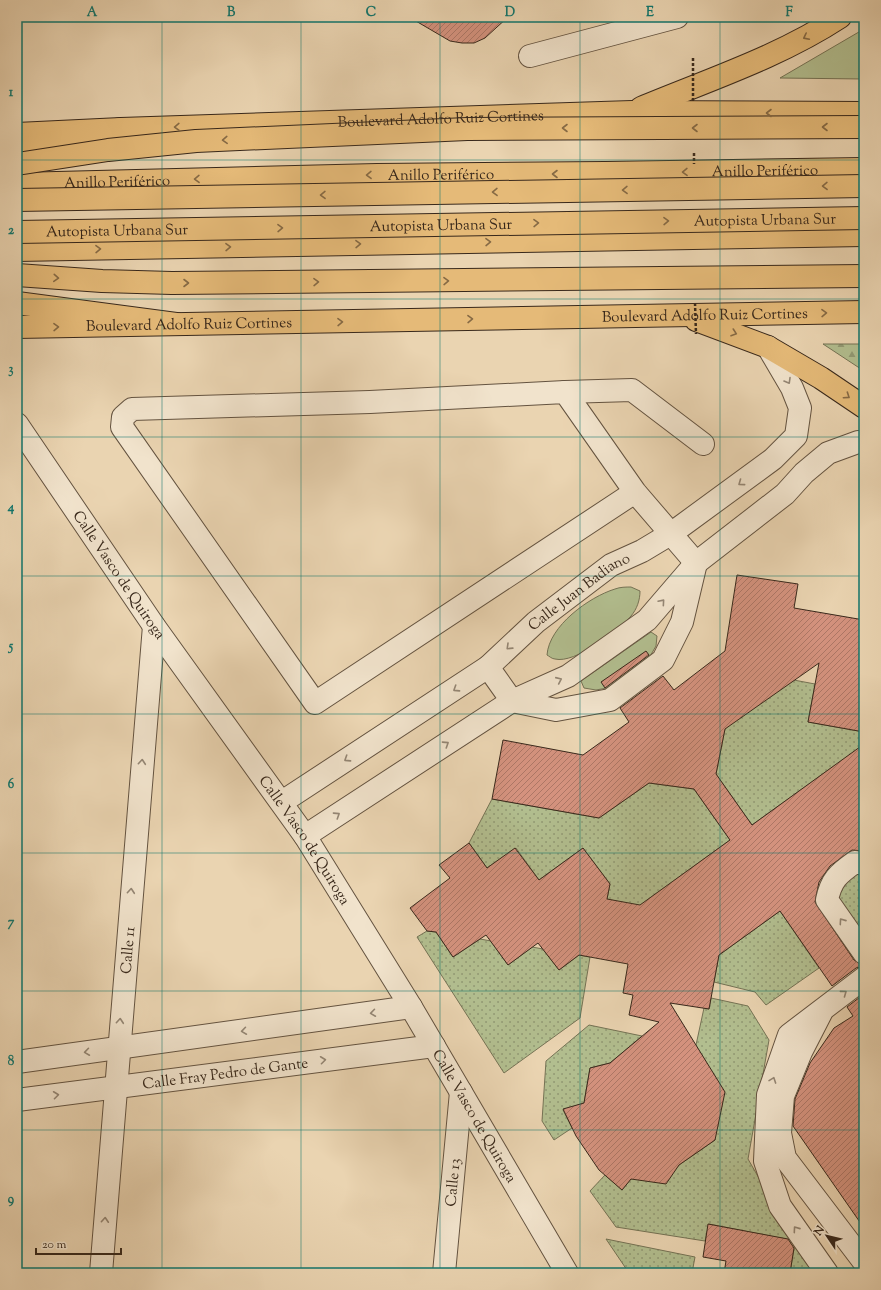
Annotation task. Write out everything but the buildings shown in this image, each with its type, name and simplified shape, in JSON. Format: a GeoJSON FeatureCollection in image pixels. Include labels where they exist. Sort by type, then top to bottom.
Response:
{"type":"FeatureCollection","features":[{"type":"Feature","properties":{"kind":"main road"},"geometry":{"type":"LineString","coordinates":[[632,112],[789,46],[818,31],[840,17]]}},
{"type":"Feature","properties":{"kind":"main road","name":"Boulevard Adolfo Ruiz Cortines"},"geometry":{"type":"LineString","coordinates":[[17,134],[121,129],[632,112],[864,114]]}},
{"type":"Feature","properties":{"kind":"main road"},"geometry":{"type":"LineString","coordinates":[[17,164],[108,150],[196,141],[467,129],[864,127]]}},
{"type":"Feature","properties":{"kind":"main road"},"geometry":{"type":"LineString","coordinates":[[17,150],[121,129]]}},
{"type":"Feature","properties":{"kind":"main road","name":"Anillo Periférico"},"geometry":{"type":"LineString","coordinates":[[17,184],[377,175],[606,174],[864,169]]}},
{"type":"Feature","properties":{"kind":"main road","name":"Autopista Urbana Sur"},"geometry":{"type":"LineString","coordinates":[[17,200],[864,186]]}},
{"type":"Feature","properties":{"kind":"main road","name":"Autopista Urbana Sur"},"geometry":{"type":"LineString","coordinates":[[17,232],[864,218]]}},
{"type":"Feature","properties":{"kind":"main road"},"geometry":{"type":"LineString","coordinates":[[17,250],[864,235]]}},
{"type":"Feature","properties":{"kind":"main road"},"geometry":{"type":"LineString","coordinates":[[17,275],[102,281],[172,283],[864,276]]}},
{"type":"Feature","properties":{"kind":"main road"},"geometry":{"type":"LineString","coordinates":[[17,303],[176,324]]}},
{"type":"Feature","properties":{"kind":"main road","name":"Boulevard Adolfo Ruiz Cortines"},"geometry":{"type":"LineString","coordinates":[[17,327],[864,312]]}},
{"type":"Feature","properties":{"kind":"main road"},"geometry":{"type":"LineString","coordinates":[[684,316],[768,347],[821,378],[864,408]]}},
{"type":"Feature","properties":{"kind":"street"},"geometry":{"type":"LineString","coordinates":[[530,56],[677,17]]}},
{"type":"Feature","properties":{"kind":"street","name":"Calle Juan Badiano"},"geometry":{"type":"LineString","coordinates":[[282,802],[488,667],[536,622],[611,566],[642,551],[672,533],[773,459],[796,436],[800,408],[792,388],[768,347]]}},
{"type":"Feature","properties":{"kind":"street"},"geometry":{"type":"LineString","coordinates":[[635,492],[315,703],[122,427],[123,416],[132,409],[370,402],[632,390],[703,444]]}},
{"type":"Feature","properties":{"kind":"street"},"geometry":{"type":"LineString","coordinates":[[565,392],[635,492],[672,533],[696,563]]}},
{"type":"Feature","properties":{"kind":"street","name":"Calle Vasco de Quiroga"},"geometry":{"type":"LineString","coordinates":[[17,424],[154,626],[305,836],[411,1007],[567,1273]]}},
{"type":"Feature","properties":{"kind":"street"},"geometry":{"type":"LineString","coordinates":[[305,836],[512,701],[568,676],[647,620],[696,563],[785,494],[804,474],[828,453],[858,442],[864,442]]}},
{"type":"Feature","properties":{"kind":"street"},"geometry":{"type":"LineString","coordinates":[[488,667],[512,701],[556,710],[610,700],[663,660],[682,622],[696,563]]}},
{"type":"Feature","properties":{"kind":"street","name":"Calle 11"},"geometry":{"type":"LineString","coordinates":[[101,1273],[118,1048],[154,626]]}},
{"type":"Feature","properties":{"kind":"street"},"geometry":{"type":"LineString","coordinates":[[864,864],[855,862],[840,873],[830,886],[827,900],[864,953]]}},
{"type":"Feature","properties":{"kind":"street"},"geometry":{"type":"LineString","coordinates":[[827,1273],[780,1206],[765,1161],[768,1095],[789,1035],[864,978]]}},
{"type":"Feature","properties":{"kind":"street"},"geometry":{"type":"LineString","coordinates":[[17,1062],[411,1007]]}},
{"type":"Feature","properties":{"kind":"street"},"geometry":{"type":"LineString","coordinates":[[824,1007],[801,1052],[783,1096],[780,1133],[785,1158],[864,1262]]}},
{"type":"Feature","properties":{"kind":"street","name":"Calle Fray Pedro de Gante"},"geometry":{"type":"LineString","coordinates":[[17,1100],[434,1046]]}},
{"type":"Feature","properties":{"kind":"street","name":"Calle 13"},"geometry":{"type":"LineString","coordinates":[[444,1273],[461,1092]]}},
{"type":"Feature","properties":{"kind":"green space"},"geometry":{"type":"Polygon","coordinates":[[[864,29],[864,79],[780,78],[864,29]]]}},
{"type":"Feature","properties":{"kind":"green space"},"geometry":{"type":"Polygon","coordinates":[[[823,344],[864,344],[864,371],[823,344]]]}},
{"type":"Feature","properties":{"kind":"green space"},"geometry":{"type":"Polygon","coordinates":[[[631,587],[640,591],[638,604],[631,616],[607,638],[584,652],[563,659],[555,659],[547,655],[549,644],[555,634],[572,614],[605,593],[619,588],[631,587]]]}},
{"type":"Feature","properties":{"kind":"green space"},"geometry":{"type":"Polygon","coordinates":[[[651,632],[657,636],[656,646],[649,658],[612,687],[596,690],[584,688],[581,681],[651,632]]]}},
{"type":"Feature","properties":{"kind":"green space"},"geometry":{"type":"Polygon","coordinates":[[[783,678],[815,684],[808,722],[864,732],[864,771],[834,766],[752,825],[716,774],[725,729],[783,678]]]}},
{"type":"Feature","properties":{"kind":"green space"},"geometry":{"type":"Polygon","coordinates":[[[649,783],[694,789],[730,840],[639,906],[607,899],[610,884],[583,848],[539,880],[516,848],[487,868],[469,843],[492,799],[599,818],[649,783]]]}},
{"type":"Feature","properties":{"kind":"green space"},"geometry":{"type":"Polygon","coordinates":[[[855,872],[864,874],[864,941],[836,901],[844,876],[855,872]]]}},
{"type":"Feature","properties":{"kind":"green space"},"geometry":{"type":"Polygon","coordinates":[[[780,911],[819,968],[766,1005],[755,992],[714,982],[719,955],[780,911]]]}},
{"type":"Feature","properties":{"kind":"green space"},"geometry":{"type":"Polygon","coordinates":[[[427,931],[436,932],[453,957],[480,939],[491,941],[508,965],[532,947],[543,949],[559,970],[579,955],[590,957],[580,1018],[504,1073],[417,937],[427,931]]]}},
{"type":"Feature","properties":{"kind":"green space"},"geometry":{"type":"Polygon","coordinates":[[[711,998],[748,1006],[769,1040],[748,1159],[795,1241],[709,1224],[705,1241],[616,1227],[590,1191],[605,1175],[622,1190],[631,1179],[679,1165],[715,1140],[696,1045],[704,1008],[709,1009],[711,998]]]}},
{"type":"Feature","properties":{"kind":"green space"},"geometry":{"type":"Polygon","coordinates":[[[589,1025],[642,1036],[610,1063],[590,1068],[584,1103],[563,1110],[572,1128],[554,1140],[542,1121],[546,1061],[589,1025]]]}},
{"type":"Feature","properties":{"kind":"green space"},"geometry":{"type":"Polygon","coordinates":[[[606,1239],[695,1257],[692,1273],[629,1273],[606,1239]]]}},
{"type":"Feature","properties":{"kind":"green space"},"geometry":{"type":"Polygon","coordinates":[[[795,1241],[816,1273],[790,1273],[795,1241]]]}}]}
